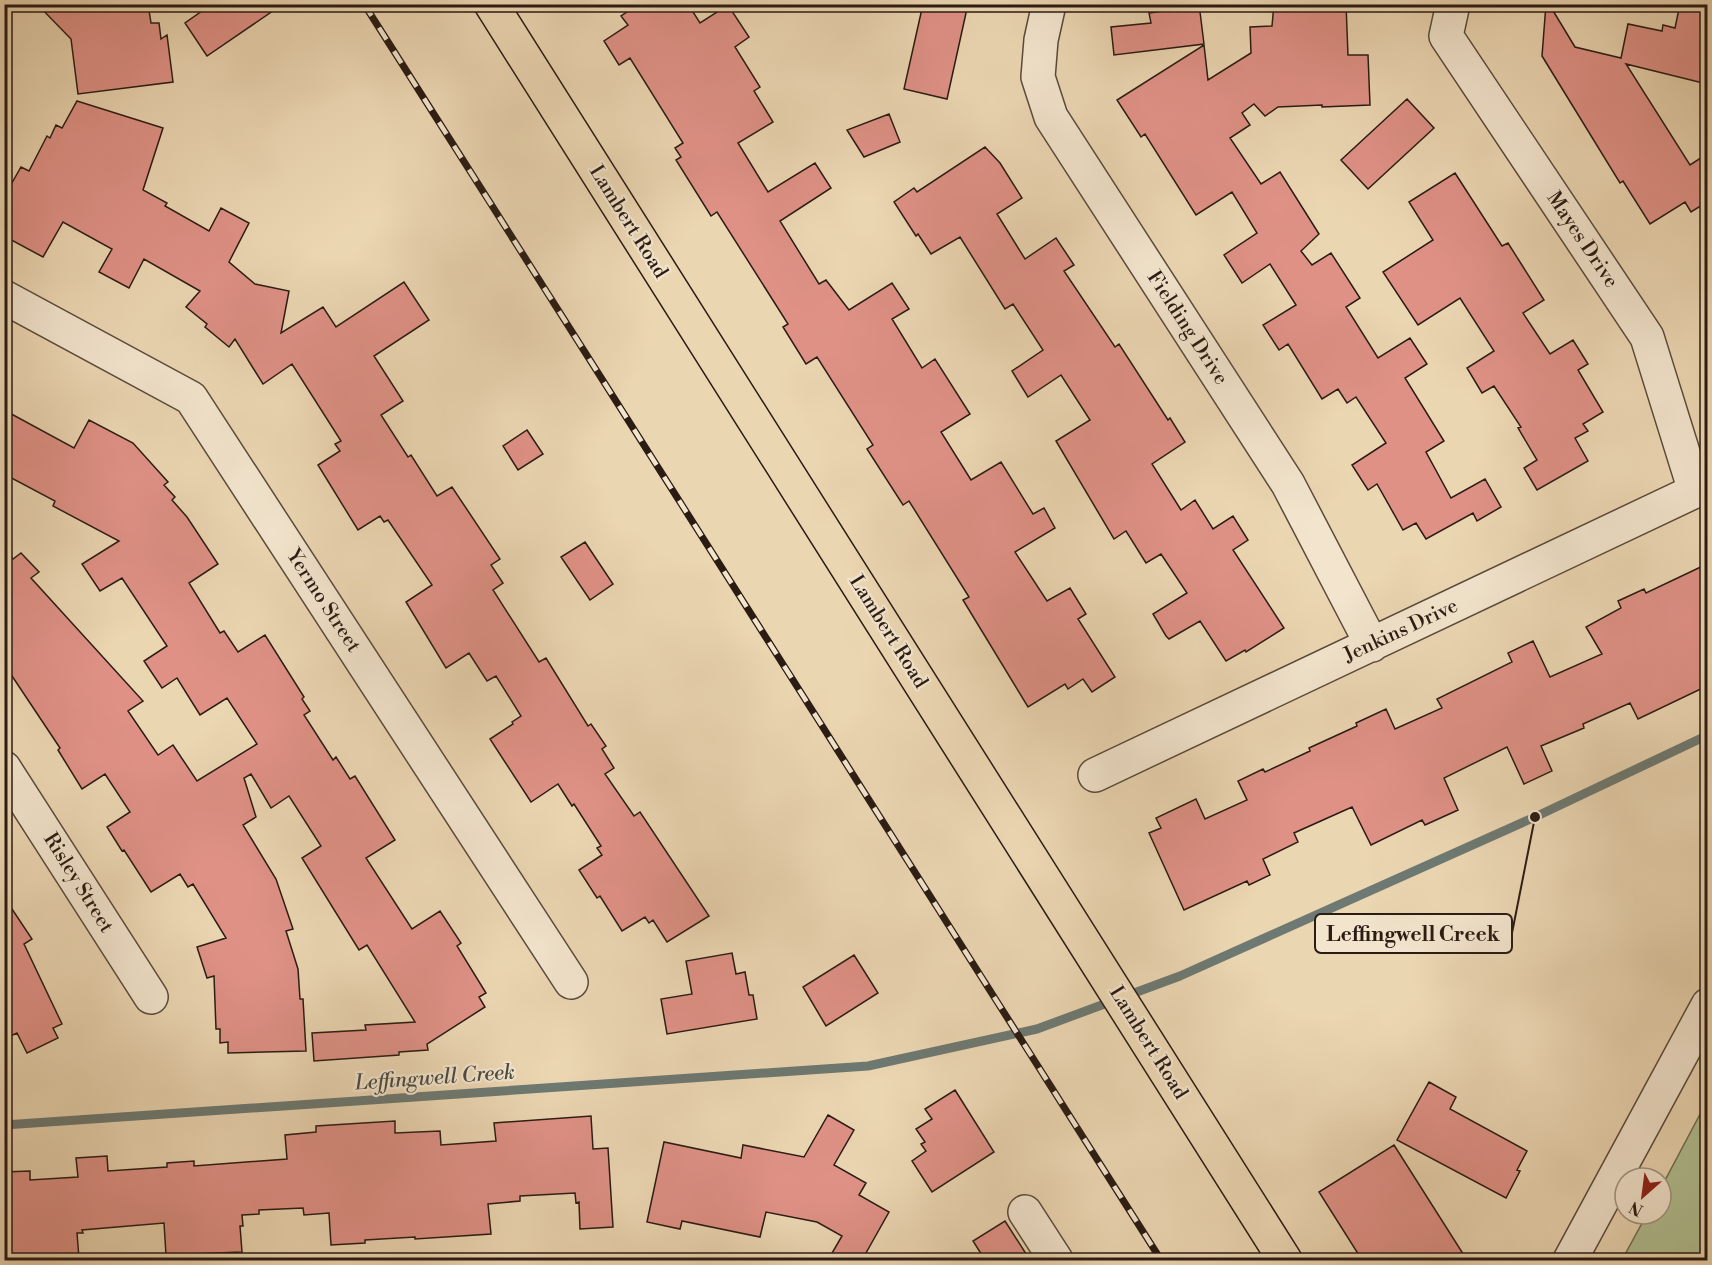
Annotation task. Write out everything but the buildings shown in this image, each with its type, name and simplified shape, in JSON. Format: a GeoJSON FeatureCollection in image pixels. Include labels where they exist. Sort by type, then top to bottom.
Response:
{"type":"FeatureCollection","features":[{"type":"Feature","properties":{"kind":"main road","name":"Lambert Road"},"geometry":{"type":"LineString","coordinates":[[493,5],[1284,1260]]}},
{"type":"Feature","properties":{"kind":"street","name":"Fielding Drive"},"geometry":{"type":"LineString","coordinates":[[1049,4],[1041,40],[1038,77],[1051,117],[1288,484],[1372,645]]}},
{"type":"Feature","properties":{"kind":"street","name":"Mayes Drive"},"geometry":{"type":"LineString","coordinates":[[1453,4],[1446,36],[1647,337],[1701,490]]}},
{"type":"Feature","properties":{"kind":"street","name":"Yermo Street"},"geometry":{"type":"LineString","coordinates":[[4,297],[191,398],[571,982]]}},
{"type":"Feature","properties":{"kind":"street","name":"Jenkins Drive"},"geometry":{"type":"LineString","coordinates":[[1095,775],[1701,490]]}},
{"type":"Feature","properties":{"kind":"street","name":"Risley Street"},"geometry":{"type":"LineString","coordinates":[[4,768],[151,998]]}},
{"type":"Feature","properties":{"kind":"street"},"geometry":{"type":"LineString","coordinates":[[1570,1260],[1707,1005]]}},
{"type":"Feature","properties":{"kind":"street"},"geometry":{"type":"LineString","coordinates":[[1025,1212],[1056,1260]]}},
{"type":"Feature","properties":{"kind":"green space"},"geometry":{"type":"Polygon","coordinates":[[[1707,1101],[1707,1260],[1622,1260],[1640,1226],[1673,1226],[1673,1166],[1707,1101]]]}},
{"type":"Feature","properties":{"kind":"waterway"},"geometry":{"type":"LineString","coordinates":[[4,1125],[868,1066],[1037,1029],[1180,976],[1535,817],[1708,735]]}},
{"type":"Feature","properties":{"kind":"railway"},"geometry":{"type":"LineString","coordinates":[[364,4],[1161,1260]]}},
{"type":"Feature","properties":{"kind":"place","name":"Leffingwell Creek"},"geometry":{"type":"Point","coordinates":[1535,817]}}]}
